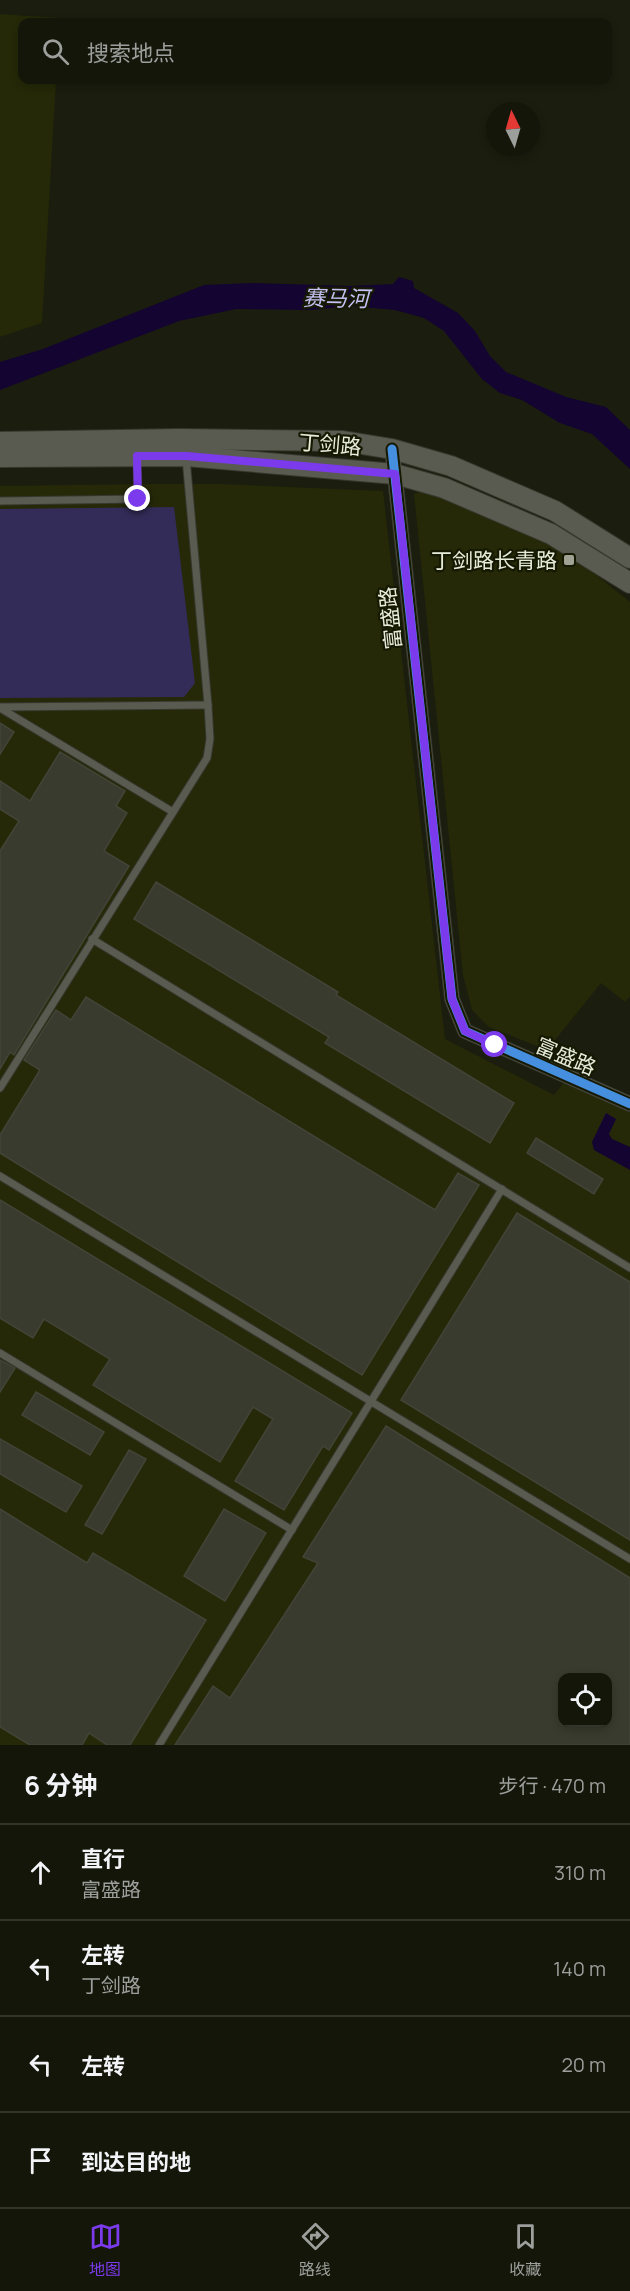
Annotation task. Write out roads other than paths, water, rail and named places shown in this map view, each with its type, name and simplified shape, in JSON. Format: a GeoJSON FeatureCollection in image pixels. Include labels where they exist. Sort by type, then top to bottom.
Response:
{"type":"FeatureCollection","features":[{"type":"Feature","properties":{"kind":"main road","name":"丁剑路"},"geometry":{"type":"LineString","coordinates":[[0,442],[343,441],[392,449],[451,466],[555,511],[630,558]]}},
{"type":"Feature","properties":{"kind":"main road","name":"丁剑路"},"geometry":{"type":"LineString","coordinates":[[0,457],[186,456],[395,474],[444,488],[551,534],[630,584]]}},
{"type":"Feature","properties":{"kind":"street","name":"富盛路"},"geometry":{"type":"LineString","coordinates":[[392,449],[452,999],[465,1031],[630,1104]]}},
{"type":"Feature","properties":{"kind":"lane"},"geometry":{"type":"LineString","coordinates":[[0,501],[138,499],[137,456]]}},
{"type":"Feature","properties":{"kind":"lane"},"geometry":{"type":"LineString","coordinates":[[0,1088],[207,758],[210,739],[208,705],[186,456]]}},
{"type":"Feature","properties":{"kind":"lane"},"geometry":{"type":"LineString","coordinates":[[0,707],[208,705]]}},
{"type":"Feature","properties":{"kind":"lane"},"geometry":{"type":"LineString","coordinates":[[0,707],[173,812]]}},
{"type":"Feature","properties":{"kind":"lane"},"geometry":{"type":"LineString","coordinates":[[92,939],[630,1268]]}},
{"type":"Feature","properties":{"kind":"lane"},"geometry":{"type":"LineString","coordinates":[[0,1176],[630,1559]]}},
{"type":"Feature","properties":{"kind":"lane"},"geometry":{"type":"LineString","coordinates":[[159,1745],[502,1189]]}},
{"type":"Feature","properties":{"kind":"lane"},"geometry":{"type":"LineString","coordinates":[[0,1353],[292,1530]]}},
{"type":"Feature","properties":{"kind":"water","name":"赛马河"},"geometry":{"type":"Polygon","coordinates":[[[399,277],[413,281],[414,288],[458,313],[475,331],[490,356],[506,372],[566,397],[606,407],[630,430],[630,469],[592,434],[560,423],[522,400],[500,393],[482,379],[444,331],[424,318],[395,310],[352,306],[311,310],[236,309],[179,321],[0,390],[0,362],[43,349],[204,285],[251,283],[350,286],[393,284],[399,277]]]}},
{"type":"Feature","properties":{"kind":"water"},"geometry":{"type":"Polygon","coordinates":[[[606,1113],[616,1119],[609,1134],[612,1139],[630,1147],[630,1170],[594,1150],[592,1142],[606,1113]]]}},
{"type":"Feature","properties":{"kind":"place","name":"丁剑路长青路"},"geometry":{"type":"Point","coordinates":[569,560]}}]}
